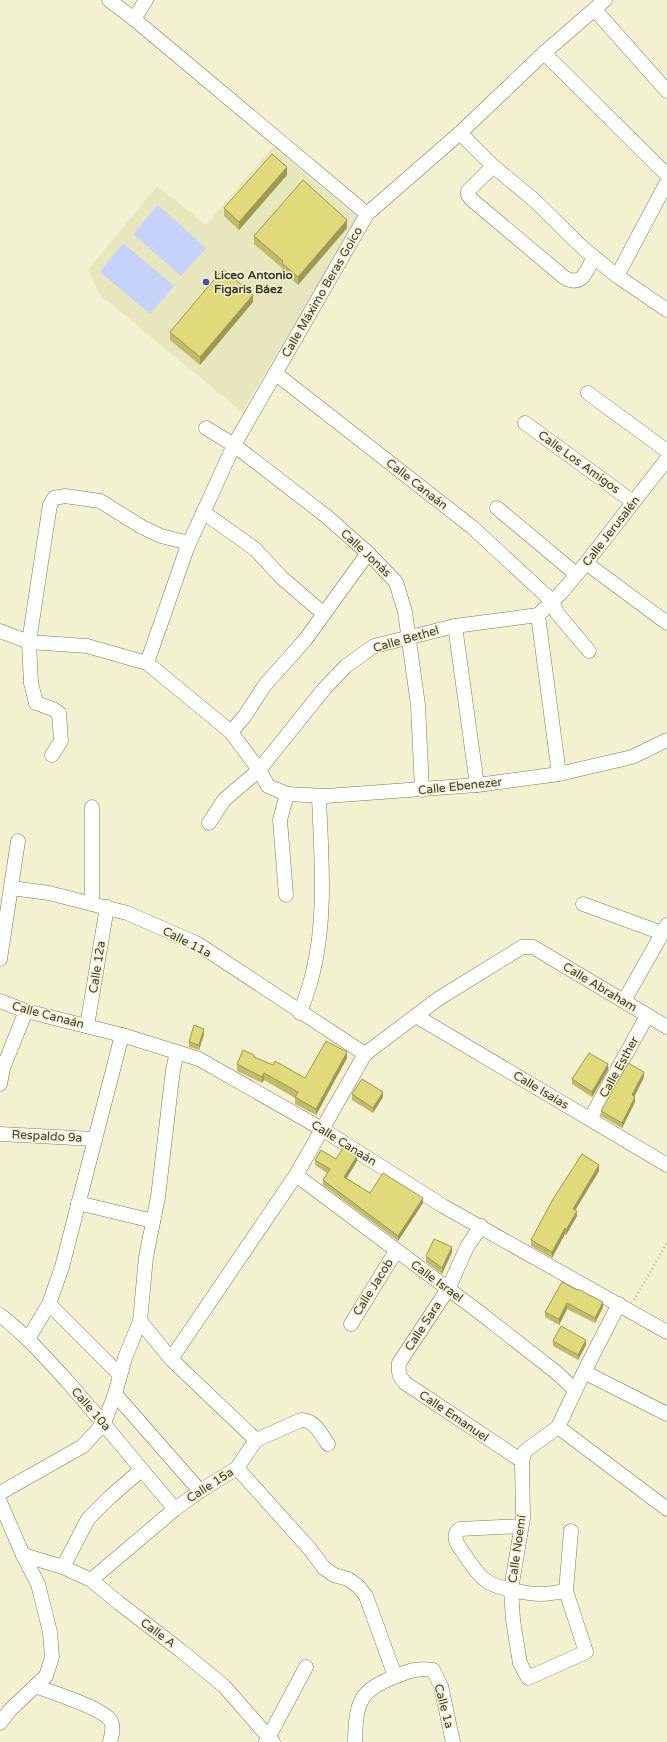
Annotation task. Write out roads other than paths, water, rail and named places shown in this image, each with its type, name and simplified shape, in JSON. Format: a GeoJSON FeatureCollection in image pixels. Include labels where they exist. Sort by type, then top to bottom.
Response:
{"type":"FeatureCollection","features":[{"type":"Feature","properties":{"kind":"street"},"geometry":{"type":"LineString","coordinates":[[110,0],[366,214]]}},
{"type":"Feature","properties":{"kind":"street"},"geometry":{"type":"LineString","coordinates":[[134,19],[146,0]]}},
{"type":"Feature","properties":{"kind":"street","name":"Calle Máximo Beras Goico"},"geometry":{"type":"LineString","coordinates":[[147,663],[189,543],[234,445],[366,214],[460,133],[544,53],[605,0]]}},
{"type":"Feature","properties":{"kind":"street"},"geometry":{"type":"LineString","coordinates":[[595,10],[667,91]]}},
{"type":"Feature","properties":{"kind":"street"},"geometry":{"type":"LineString","coordinates":[[544,53],[667,175]]}},
{"type":"Feature","properties":{"kind":"street"},"geometry":{"type":"LineString","coordinates":[[460,133],[493,166],[534,200],[594,257],[617,276],[667,310]]}},
{"type":"Feature","properties":{"kind":"street"},"geometry":{"type":"LineString","coordinates":[[493,166],[468,191],[468,195],[472,200],[565,278],[572,282],[578,281],[584,276],[594,257]]}},
{"type":"Feature","properties":{"kind":"street"},"geometry":{"type":"LineString","coordinates":[[617,276],[667,182]]}},
{"type":"Feature","properties":{"kind":"street","name":"Calle Canaán"},"geometry":{"type":"LineString","coordinates":[[275,373],[472,527],[552,601],[557,613],[589,651]]}},
{"type":"Feature","properties":{"kind":"street"},"geometry":{"type":"LineString","coordinates":[[588,393],[667,451]]}},
{"type":"Feature","properties":{"kind":"street","name":"Calle Los Amigos"},"geometry":{"type":"LineString","coordinates":[[525,423],[633,502]]}},
{"type":"Feature","properties":{"kind":"street","name":"Calle Jonás"},"geometry":{"type":"LineString","coordinates":[[206,428],[234,445],[326,516],[368,552],[396,582],[405,612],[418,705],[422,790]]}},
{"type":"Feature","properties":{"kind":"street","name":"Calle Jerusalén"},"geometry":{"type":"LineString","coordinates":[[552,601],[586,563],[667,459]]}},
{"type":"Feature","properties":{"kind":"street"},"geometry":{"type":"LineString","coordinates":[[52,755],[61,740],[59,713],[53,709],[36,703],[31,683],[29,642],[50,505],[54,498],[65,496],[100,501],[142,527],[161,536],[189,543]]}},
{"type":"Feature","properties":{"kind":"street"},"geometry":{"type":"LineString","coordinates":[[497,508],[576,574]]}},
{"type":"Feature","properties":{"kind":"street"},"geometry":{"type":"LineString","coordinates":[[203,512],[255,549],[282,578],[324,614]]}},
{"type":"Feature","properties":{"kind":"street"},"geometry":{"type":"LineString","coordinates":[[231,732],[244,717],[265,685],[305,640],[368,552]]}},
{"type":"Feature","properties":{"kind":"street"},"geometry":{"type":"LineString","coordinates":[[586,563],[667,623]]}},
{"type":"Feature","properties":{"kind":"street"},"geometry":{"type":"LineString","coordinates":[[552,601],[538,615],[559,774]]}},
{"type":"Feature","properties":{"kind":"street","name":"Calle Bethel"},"geometry":{"type":"LineString","coordinates":[[209,823],[224,800],[259,770],[324,689],[346,666],[374,646],[409,636],[455,626],[538,615]]}},
{"type":"Feature","properties":{"kind":"street"},"geometry":{"type":"LineString","coordinates":[[455,626],[476,786]]}},
{"type":"Feature","properties":{"kind":"street"},"geometry":{"type":"LineString","coordinates":[[0,631],[29,642],[87,646],[147,663]]}},
{"type":"Feature","properties":{"kind":"street","name":"Calle Ebenezer"},"geometry":{"type":"LineString","coordinates":[[147,663],[231,732],[259,770],[268,786],[287,794],[319,796],[476,786],[559,774],[632,757],[667,740]]}},
{"type":"Feature","properties":{"kind":"street"},"geometry":{"type":"LineString","coordinates":[[286,895],[280,820],[287,794]]}},
{"type":"Feature","properties":{"kind":"street"},"geometry":{"type":"LineString","coordinates":[[300,1013],[313,972],[321,920],[322,865],[319,796]]}},
{"type":"Feature","properties":{"kind":"street"},"geometry":{"type":"LineString","coordinates":[[92,807],[92,904]]}},
{"type":"Feature","properties":{"kind":"street"},"geometry":{"type":"LineString","coordinates":[[0,959],[18,841]]}},
{"type":"Feature","properties":{"kind":"street","name":"Calle 11a"},"geometry":{"type":"LineString","coordinates":[[11,888],[49,893],[127,913],[198,944],[300,1013],[365,1054]]}},
{"type":"Feature","properties":{"kind":"street"},"geometry":{"type":"LineString","coordinates":[[583,904],[665,929],[624,1001]]}},
{"type":"Feature","properties":{"kind":"street","name":"Calle 12a"},"geometry":{"type":"LineString","coordinates":[[87,1026],[107,908]]}},
{"type":"Feature","properties":{"kind":"street","name":"Calle Abraham"},"geometry":{"type":"LineString","coordinates":[[416,1016],[438,999],[522,947],[533,947],[667,1027]]}},
{"type":"Feature","properties":{"kind":"street","name":"Calle Canaán"},"geometry":{"type":"LineString","coordinates":[[0,1001],[26,1011],[122,1035],[199,1059],[322,1129],[442,1206],[481,1226],[667,1332]]}},
{"type":"Feature","properties":{"kind":"street"},"geometry":{"type":"LineString","coordinates":[[0,1084],[2,1068],[26,1011]]}},
{"type":"Feature","properties":{"kind":"street"},"geometry":{"type":"LineString","coordinates":[[171,1359],[296,1175],[365,1054],[416,1016]]}},
{"type":"Feature","properties":{"kind":"street","name":"Calle Isaías"},"geometry":{"type":"LineString","coordinates":[[416,1016],[667,1165]]}},
{"type":"Feature","properties":{"kind":"street","name":"Calle Esther"},"geometry":{"type":"LineString","coordinates":[[590,1119],[647,1016]]}},
{"type":"Feature","properties":{"kind":"street"},"geometry":{"type":"LineString","coordinates":[[28,1339],[49,1304],[62,1267],[122,1035]]}},
{"type":"Feature","properties":{"kind":"street"},"geometry":{"type":"LineString","coordinates":[[0,1494],[83,1446],[104,1422],[140,1321],[146,1258],[153,1221],[177,1052]]}},
{"type":"Feature","properties":{"kind":"street","name":"Respaldo 9a"},"geometry":{"type":"LineString","coordinates":[[0,1134],[94,1139]]}},
{"type":"Feature","properties":{"kind":"street","name":"Calle Israel"},"geometry":{"type":"LineString","coordinates":[[296,1175],[448,1289],[545,1364],[575,1390]]}},
{"type":"Feature","properties":{"kind":"street"},"geometry":{"type":"LineString","coordinates":[[78,1204],[153,1221]]}},
{"type":"Feature","properties":{"kind":"street","name":"Calle Sara"},"geometry":{"type":"LineString","coordinates":[[400,1363],[448,1289],[467,1247],[481,1226]]}},
{"type":"Feature","properties":{"kind":"street","name":"Calle Jacob"},"geometry":{"type":"LineString","coordinates":[[351,1324],[396,1251]]}},
{"type":"Feature","properties":{"kind":"street"},"geometry":{"type":"LineString","coordinates":[[49,1304],[120,1375]]}},
{"type":"Feature","properties":{"kind":"street"},"geometry":{"type":"LineString","coordinates":[[522,1461],[525,1451],[558,1427],[584,1372],[623,1307]]}},
{"type":"Feature","properties":{"kind":"street","name":"Calle 10a"},"geometry":{"type":"LineString","coordinates":[[0,1316],[21,1331],[104,1422],[141,1470],[175,1508]]}},
{"type":"Feature","properties":{"kind":"street"},"geometry":{"type":"LineString","coordinates":[[140,1321],[171,1359],[256,1440],[301,1420],[308,1420],[313,1424],[328,1444]]}},
{"type":"Feature","properties":{"kind":"street","name":"Calle Emanuel"},"geometry":{"type":"LineString","coordinates":[[400,1363],[398,1372],[400,1378],[405,1383],[522,1461]]}},
{"type":"Feature","properties":{"kind":"street"},"geometry":{"type":"LineString","coordinates":[[584,1372],[667,1414]]}},
{"type":"Feature","properties":{"kind":"street"},"geometry":{"type":"LineString","coordinates":[[114,1394],[200,1491]]}},
{"type":"Feature","properties":{"kind":"street"},"geometry":{"type":"LineString","coordinates":[[558,1427],[667,1508]]}},
{"type":"Feature","properties":{"kind":"street","name":"Calle 15a"},"geometry":{"type":"LineString","coordinates":[[91,1580],[175,1508],[237,1468],[256,1440]]}},
{"type":"Feature","properties":{"kind":"street","name":"Calle Noemí"},"geometry":{"type":"LineString","coordinates":[[522,1461],[523,1518],[511,1589],[513,1620],[520,1663],[528,1678],[586,1652],[566,1591]]}},
{"type":"Feature","properties":{"kind":"street"},"geometry":{"type":"LineString","coordinates":[[237,1468],[309,1548],[324,1568],[334,1576],[348,1579],[358,1586],[366,1596],[395,1676],[380,1682],[367,1691],[359,1705],[355,1742]]}},
{"type":"Feature","properties":{"kind":"street"},"geometry":{"type":"LineString","coordinates":[[63,1567],[88,1519],[110,1497],[141,1470]]}},
{"type":"Feature","properties":{"kind":"street"},"geometry":{"type":"LineString","coordinates":[[0,1502],[5,1526],[23,1555],[38,1584],[50,1632],[52,1657],[46,1676],[10,1710],[0,1722]]}},
{"type":"Feature","properties":{"kind":"street"},"geometry":{"type":"LineString","coordinates":[[521,1526],[460,1529],[455,1536],[456,1543],[476,1570],[489,1583],[511,1589],[541,1594],[566,1591],[571,1531]]}},
{"type":"Feature","properties":{"kind":"street","name":"Calle A"},"geometry":{"type":"LineString","coordinates":[[23,1555],[63,1567],[91,1580],[224,1686],[269,1740]]}},
{"type":"Feature","properties":{"kind":"street"},"geometry":{"type":"LineString","coordinates":[[269,1740],[306,1667]]}},
{"type":"Feature","properties":{"kind":"street","name":"Calle 1a"},"geometry":{"type":"LineString","coordinates":[[395,1676],[416,1669],[433,1670],[441,1686],[453,1742]]}},
{"type":"Feature","properties":{"kind":"street"},"geometry":{"type":"LineString","coordinates":[[35,1686],[106,1714],[112,1722],[113,1731],[110,1742]]}},
{"type":"Feature","properties":{"kind":"place","name":"Liceo Antonio Figaris Báez"},"geometry":{"type":"Point","coordinates":[206,282]}}]}
